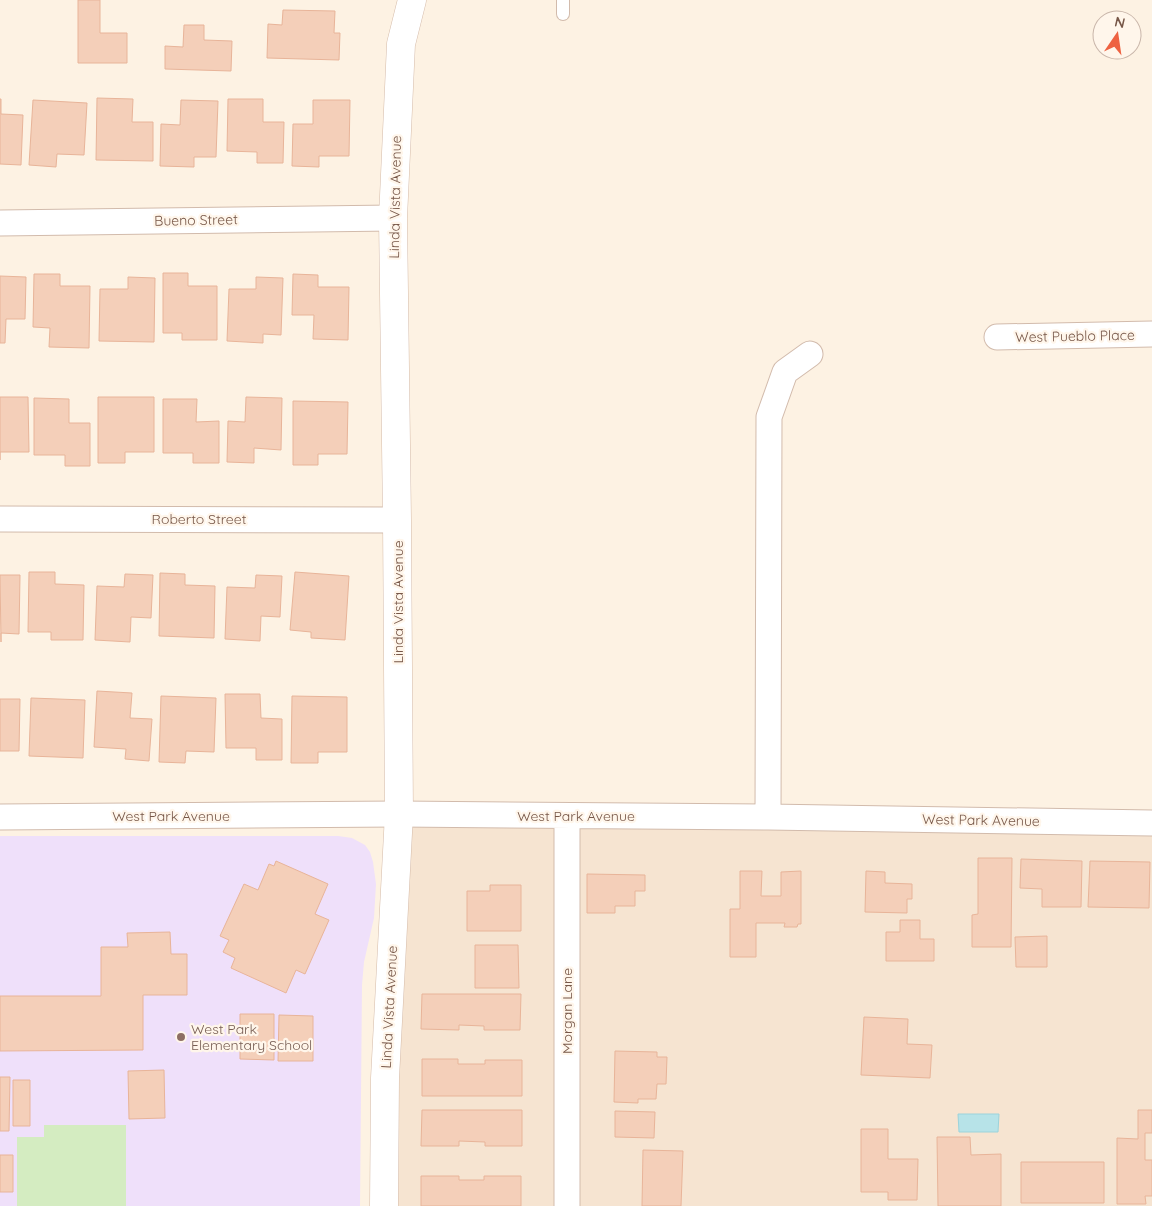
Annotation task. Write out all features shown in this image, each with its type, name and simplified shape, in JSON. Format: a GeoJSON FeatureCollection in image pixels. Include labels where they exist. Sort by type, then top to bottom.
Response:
{"type":"FeatureCollection","features":[{"type":"Feature","properties":{"kind":"street","name":"Linda Vista Avenue"},"geometry":{"type":"LineString","coordinates":[[384,1206],[385,1078],[399,814],[393,218],[401,44],[412,0]]}},
{"type":"Feature","properties":{"kind":"street","name":"Bueno Street"},"geometry":{"type":"LineString","coordinates":[[0,223],[393,218]]}},
{"type":"Feature","properties":{"kind":"street","name":"West Pueblo Place"},"geometry":{"type":"LineString","coordinates":[[997,337],[1152,334]]}},
{"type":"Feature","properties":{"kind":"street"},"geometry":{"type":"LineString","coordinates":[[768,817],[769,417],[785,372],[810,354]]}},
{"type":"Feature","properties":{"kind":"street","name":"Roberto Street"},"geometry":{"type":"LineString","coordinates":[[0,519],[397,520]]}},
{"type":"Feature","properties":{"kind":"street","name":"West Park Avenue"},"geometry":{"type":"LineString","coordinates":[[0,817],[399,814],[1152,823]]}},
{"type":"Feature","properties":{"kind":"street","name":"Morgan Lane"},"geometry":{"type":"LineString","coordinates":[[567,816],[567,1206]]}},
{"type":"Feature","properties":{"kind":"lane"},"geometry":{"type":"LineString","coordinates":[[563,0],[563,14]]}},
{"type":"Feature","properties":{"kind":"shaded area"},"geometry":{"type":"Polygon","coordinates":[[[399,814],[1152,823],[1152,1206],[384,1206],[399,814]]]}},
{"type":"Feature","properties":{"kind":"shaded area","name":"West Park Elementary School"},"geometry":{"type":"Polygon","coordinates":[[[0,836],[338,836],[352,838],[365,845],[370,852],[373,862],[376,884],[374,918],[364,962],[362,985],[360,1206],[0,1206],[0,836]]]}},
{"type":"Feature","properties":{"kind":"green space"},"geometry":{"type":"Polygon","coordinates":[[[44,1125],[126,1125],[126,1206],[17,1206],[17,1137],[44,1137],[44,1125]]]}},
{"type":"Feature","properties":{"kind":"water"},"geometry":{"type":"Polygon","coordinates":[[[958,1114],[999,1114],[998,1132],[959,1132],[958,1114]]]}},
{"type":"Feature","properties":{"kind":"building"},"geometry":{"type":"Polygon","coordinates":[[[78,0],[100,0],[100,33],[127,33],[127,63],[78,63],[78,0]]]}},
{"type":"Feature","properties":{"kind":"building"},"geometry":{"type":"Polygon","coordinates":[[[283,10],[335,11],[334,33],[340,33],[339,60],[267,58],[268,24],[282,25],[283,10]]]}},
{"type":"Feature","properties":{"kind":"building"},"geometry":{"type":"Polygon","coordinates":[[[184,25],[204,25],[204,40],[232,41],[231,71],[165,69],[165,46],[183,47],[184,25]]]}},
{"type":"Feature","properties":{"kind":"building"},"geometry":{"type":"Polygon","coordinates":[[[97,98],[133,99],[132,122],[153,122],[153,161],[96,160],[97,98]]]}},
{"type":"Feature","properties":{"kind":"building"},"geometry":{"type":"Polygon","coordinates":[[[0,99],[1,114],[23,115],[21,165],[0,164],[0,99]]]}},
{"type":"Feature","properties":{"kind":"building"},"geometry":{"type":"Polygon","coordinates":[[[228,99],[263,99],[263,122],[284,122],[283,163],[257,163],[257,152],[227,151],[228,99]]]}},
{"type":"Feature","properties":{"kind":"building"},"geometry":{"type":"Polygon","coordinates":[[[33,100],[87,103],[84,155],[57,154],[56,167],[29,165],[33,100]]]}},
{"type":"Feature","properties":{"kind":"building"},"geometry":{"type":"Polygon","coordinates":[[[181,100],[218,101],[216,157],[194,157],[194,167],[160,166],[161,124],[180,125],[181,100]]]}},
{"type":"Feature","properties":{"kind":"building"},"geometry":{"type":"Polygon","coordinates":[[[313,100],[350,100],[349,156],[319,156],[319,167],[292,166],[293,124],[313,124],[313,100]]]}},
{"type":"Feature","properties":{"kind":"building"},"geometry":{"type":"Polygon","coordinates":[[[163,273],[188,273],[188,286],[217,286],[217,340],[182,340],[182,333],[163,333],[163,273]]]}},
{"type":"Feature","properties":{"kind":"building"},"geometry":{"type":"Polygon","coordinates":[[[34,274],[60,274],[60,286],[90,286],[89,348],[49,347],[50,328],[33,327],[34,274]]]}},
{"type":"Feature","properties":{"kind":"building"},"geometry":{"type":"Polygon","coordinates":[[[293,274],[318,275],[318,287],[349,287],[348,340],[313,339],[314,315],[292,315],[293,274]]]}},
{"type":"Feature","properties":{"kind":"building"},"geometry":{"type":"Polygon","coordinates":[[[0,276],[26,277],[25,319],[6,319],[5,343],[0,343],[0,276]]]}},
{"type":"Feature","properties":{"kind":"building"},"geometry":{"type":"Polygon","coordinates":[[[128,277],[155,278],[154,342],[99,341],[100,289],[128,289],[128,277]]]}},
{"type":"Feature","properties":{"kind":"building"},"geometry":{"type":"Polygon","coordinates":[[[256,277],[283,278],[281,335],[263,334],[263,343],[227,341],[229,289],[256,289],[256,277]]]}},
{"type":"Feature","properties":{"kind":"building"},"geometry":{"type":"Polygon","coordinates":[[[0,397],[28,397],[29,452],[0,452],[0,397]]]}},
{"type":"Feature","properties":{"kind":"building"},"geometry":{"type":"Polygon","coordinates":[[[98,397],[154,397],[154,452],[125,452],[125,463],[98,463],[98,397]]]}},
{"type":"Feature","properties":{"kind":"building"},"geometry":{"type":"Polygon","coordinates":[[[246,397],[282,398],[281,450],[254,448],[254,463],[227,462],[228,421],[245,422],[246,397]]]}},
{"type":"Feature","properties":{"kind":"building"},"geometry":{"type":"Polygon","coordinates":[[[34,398],[69,399],[69,423],[90,423],[90,466],[65,466],[65,455],[34,455],[34,398]]]}},
{"type":"Feature","properties":{"kind":"building"},"geometry":{"type":"Polygon","coordinates":[[[163,399],[197,399],[196,422],[219,421],[219,463],[193,463],[193,453],[163,453],[163,399]]]}},
{"type":"Feature","properties":{"kind":"building"},"geometry":{"type":"Polygon","coordinates":[[[293,401],[348,402],[347,454],[318,454],[318,465],[293,465],[293,401]]]}},
{"type":"Feature","properties":{"kind":"building"},"geometry":{"type":"Polygon","coordinates":[[[29,572],[55,572],[55,584],[84,585],[83,640],[51,640],[51,632],[28,632],[29,572]]]}},
{"type":"Feature","properties":{"kind":"building"},"geometry":{"type":"Polygon","coordinates":[[[295,572],[349,576],[345,640],[311,638],[311,632],[290,630],[295,572]]]}},
{"type":"Feature","properties":{"kind":"building"},"geometry":{"type":"Polygon","coordinates":[[[160,573],[185,574],[185,585],[215,586],[214,638],[159,636],[160,573]]]}},
{"type":"Feature","properties":{"kind":"building"},"geometry":{"type":"Polygon","coordinates":[[[125,574],[153,575],[151,618],[131,617],[130,642],[95,640],[97,586],[124,587],[125,574]]]}},
{"type":"Feature","properties":{"kind":"building"},"geometry":{"type":"Polygon","coordinates":[[[0,575],[20,575],[19,634],[1,633],[1,642],[0,575]]]}},
{"type":"Feature","properties":{"kind":"building"},"geometry":{"type":"Polygon","coordinates":[[[256,575],[282,576],[280,617],[261,616],[260,641],[225,639],[227,587],[255,588],[256,575]]]}},
{"type":"Feature","properties":{"kind":"building"},"geometry":{"type":"Polygon","coordinates":[[[97,691],[132,693],[130,718],[152,719],[149,761],[125,759],[126,749],[94,747],[97,691]]]}},
{"type":"Feature","properties":{"kind":"building"},"geometry":{"type":"Polygon","coordinates":[[[225,694],[260,694],[261,718],[282,719],[282,760],[256,760],[256,748],[226,748],[225,694]]]}},
{"type":"Feature","properties":{"kind":"building"},"geometry":{"type":"Polygon","coordinates":[[[161,696],[216,698],[214,752],[186,751],[185,763],[159,762],[161,696]]]}},
{"type":"Feature","properties":{"kind":"building"},"geometry":{"type":"Polygon","coordinates":[[[292,696],[347,697],[347,752],[318,752],[318,763],[291,763],[292,696]]]}},
{"type":"Feature","properties":{"kind":"building"},"geometry":{"type":"Polygon","coordinates":[[[31,698],[85,700],[83,758],[29,756],[31,698]]]}},
{"type":"Feature","properties":{"kind":"building"},"geometry":{"type":"Polygon","coordinates":[[[0,699],[20,699],[19,751],[0,751],[0,699]]]}},
{"type":"Feature","properties":{"kind":"building"},"geometry":{"type":"Polygon","coordinates":[[[978,858],[1012,858],[1011,947],[972,947],[972,915],[978,914],[978,858]]]}},
{"type":"Feature","properties":{"kind":"building"},"geometry":{"type":"Polygon","coordinates":[[[1021,859],[1082,861],[1081,907],[1042,907],[1042,889],[1020,888],[1021,859]]]}},
{"type":"Feature","properties":{"kind":"building"},"geometry":{"type":"Polygon","coordinates":[[[276,861],[328,884],[315,914],[329,920],[305,974],[296,970],[286,993],[231,968],[235,958],[223,952],[229,940],[220,936],[244,884],[258,890],[269,864],[274,866],[276,861]]]}},
{"type":"Feature","properties":{"kind":"building"},"geometry":{"type":"Polygon","coordinates":[[[1090,861],[1150,862],[1149,908],[1088,907],[1090,861]]]}},
{"type":"Feature","properties":{"kind":"building"},"geometry":{"type":"Polygon","coordinates":[[[740,871],[762,871],[761,896],[781,896],[781,872],[801,871],[801,924],[798,924],[797,927],[784,927],[785,923],[756,923],[756,957],[730,957],[730,909],[740,909],[740,871]]]}},
{"type":"Feature","properties":{"kind":"building"},"geometry":{"type":"Polygon","coordinates":[[[866,871],[885,872],[885,883],[912,884],[912,899],[907,899],[907,913],[865,912],[866,871]]]}},
{"type":"Feature","properties":{"kind":"building"},"geometry":{"type":"Polygon","coordinates":[[[587,874],[645,875],[645,891],[635,891],[635,906],[615,906],[615,913],[587,913],[587,874]]]}},
{"type":"Feature","properties":{"kind":"building"},"geometry":{"type":"Polygon","coordinates":[[[490,885],[521,885],[521,931],[467,931],[467,891],[490,891],[490,885]]]}},
{"type":"Feature","properties":{"kind":"building"},"geometry":{"type":"Polygon","coordinates":[[[900,920],[920,920],[920,939],[934,939],[934,961],[886,961],[886,932],[900,932],[900,920]]]}},
{"type":"Feature","properties":{"kind":"building"},"geometry":{"type":"Polygon","coordinates":[[[170,932],[171,954],[187,954],[187,995],[143,995],[143,1050],[0,1051],[0,996],[101,996],[101,947],[128,947],[127,933],[170,932]]]}},
{"type":"Feature","properties":{"kind":"building"},"geometry":{"type":"Polygon","coordinates":[[[1047,936],[1047,967],[1016,967],[1015,937],[1047,936]]]}},
{"type":"Feature","properties":{"kind":"building"},"geometry":{"type":"Polygon","coordinates":[[[475,945],[518,945],[519,988],[475,988],[475,945]]]}},
{"type":"Feature","properties":{"kind":"building"},"geometry":{"type":"Polygon","coordinates":[[[422,994],[521,994],[520,1030],[484,1030],[484,1026],[459,1025],[459,1030],[421,1029],[422,994]]]}},
{"type":"Feature","properties":{"kind":"building"},"geometry":{"type":"Polygon","coordinates":[[[240,1014],[274,1014],[274,1060],[240,1059],[240,1014]]]}},
{"type":"Feature","properties":{"kind":"building"},"geometry":{"type":"Polygon","coordinates":[[[279,1015],[313,1016],[313,1061],[278,1061],[279,1015]]]}},
{"type":"Feature","properties":{"kind":"building"},"geometry":{"type":"Polygon","coordinates":[[[864,1017],[908,1019],[907,1044],[932,1045],[930,1078],[861,1075],[864,1017]]]}},
{"type":"Feature","properties":{"kind":"building"},"geometry":{"type":"Polygon","coordinates":[[[615,1051],[657,1052],[657,1057],[667,1057],[666,1084],[657,1084],[656,1099],[638,1099],[638,1103],[614,1102],[615,1051]]]}},
{"type":"Feature","properties":{"kind":"building"},"geometry":{"type":"Polygon","coordinates":[[[422,1059],[458,1059],[458,1064],[485,1064],[485,1060],[522,1060],[522,1096],[422,1096],[422,1059]]]}},
{"type":"Feature","properties":{"kind":"building"},"geometry":{"type":"Polygon","coordinates":[[[164,1070],[165,1118],[129,1119],[128,1071],[164,1070]]]}},
{"type":"Feature","properties":{"kind":"building"},"geometry":{"type":"Polygon","coordinates":[[[0,1077],[10,1077],[9,1131],[0,1131],[0,1077]]]}},
{"type":"Feature","properties":{"kind":"building"},"geometry":{"type":"Polygon","coordinates":[[[13,1080],[30,1080],[30,1126],[13,1126],[13,1080]]]}},
{"type":"Feature","properties":{"kind":"building"},"geometry":{"type":"Polygon","coordinates":[[[422,1110],[522,1110],[522,1146],[485,1146],[485,1142],[459,1141],[459,1146],[421,1146],[422,1110]]]}},
{"type":"Feature","properties":{"kind":"building"},"geometry":{"type":"Polygon","coordinates":[[[1138,1110],[1152,1110],[1152,1133],[1145,1133],[1145,1160],[1152,1160],[1152,1196],[1145,1196],[1146,1204],[1117,1204],[1117,1138],[1138,1139],[1138,1110]]]}},
{"type":"Feature","properties":{"kind":"building"},"geometry":{"type":"Polygon","coordinates":[[[615,1111],[655,1112],[654,1138],[615,1137],[615,1111]]]}},
{"type":"Feature","properties":{"kind":"building"},"geometry":{"type":"Polygon","coordinates":[[[861,1129],[888,1129],[888,1159],[918,1159],[917,1200],[888,1200],[888,1192],[861,1192],[861,1129]]]}},
{"type":"Feature","properties":{"kind":"building"},"geometry":{"type":"Polygon","coordinates":[[[937,1137],[970,1137],[971,1155],[1001,1154],[1001,1206],[938,1206],[937,1137]]]}},
{"type":"Feature","properties":{"kind":"building"},"geometry":{"type":"Polygon","coordinates":[[[643,1150],[683,1151],[681,1206],[642,1206],[643,1150]]]}},
{"type":"Feature","properties":{"kind":"building"},"geometry":{"type":"Polygon","coordinates":[[[0,1155],[13,1155],[13,1192],[0,1192],[0,1155]]]}},
{"type":"Feature","properties":{"kind":"building"},"geometry":{"type":"Polygon","coordinates":[[[1021,1162],[1104,1162],[1104,1203],[1021,1203],[1021,1162]]]}},
{"type":"Feature","properties":{"kind":"building"},"geometry":{"type":"Polygon","coordinates":[[[421,1176],[459,1176],[459,1180],[484,1180],[484,1176],[521,1176],[521,1206],[421,1206],[421,1176]]]}},
{"type":"Feature","properties":{"kind":"place","name":"West Park Elementary School"},"geometry":{"type":"Point","coordinates":[181,1037]}}]}
